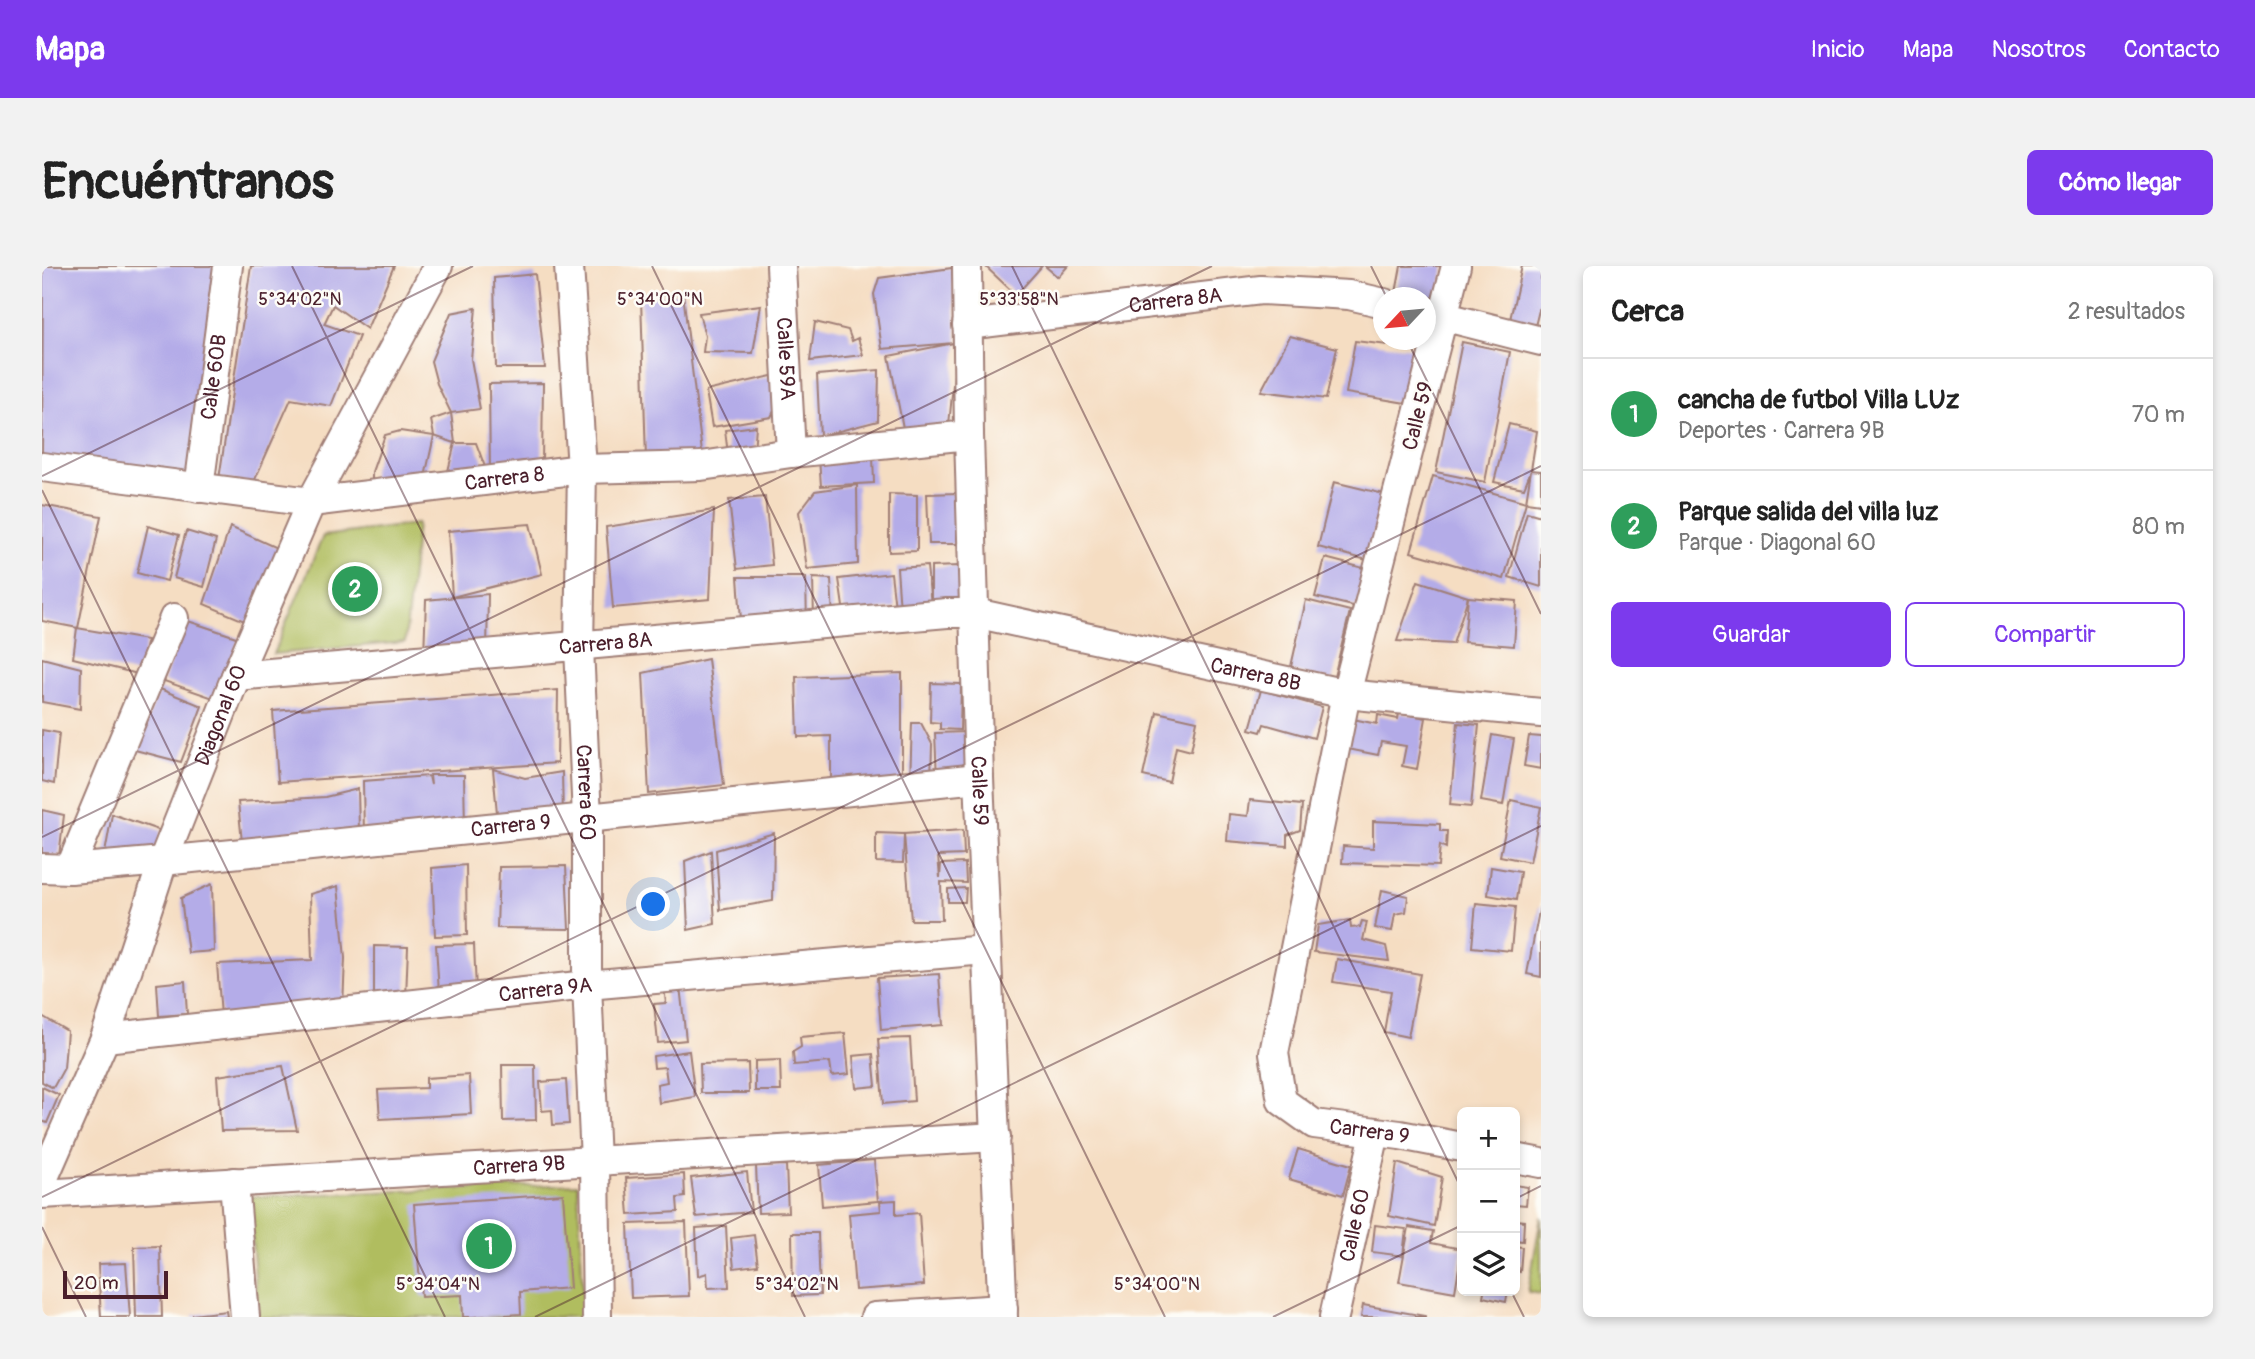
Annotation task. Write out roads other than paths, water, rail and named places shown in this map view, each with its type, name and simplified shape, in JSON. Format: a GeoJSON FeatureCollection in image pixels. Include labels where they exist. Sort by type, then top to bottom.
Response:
{"type":"FeatureCollection","features":[{"type":"Feature","properties":{"kind":"street","name":"Calle 60B"},"geometry":{"type":"LineString","coordinates":[[199,488],[228,266]]}},
{"type":"Feature","properties":{"kind":"street","name":"Diagonal 60"},"geometry":{"type":"LineString","coordinates":[[42,1182],[105,1038],[163,861],[236,676],[311,502],[438,266]]}},
{"type":"Feature","properties":{"kind":"street","name":"Carrera 60"},"geometry":{"type":"LineString","coordinates":[[569,266],[582,469],[579,648],[587,817],[587,985],[595,1161],[597,1317]]}},
{"type":"Feature","properties":{"kind":"street","name":"Calle 59A"},"geometry":{"type":"LineString","coordinates":[[781,266],[791,453]]}},
{"type":"Feature","properties":{"kind":"street","name":"Calle 59"},"geometry":{"type":"LineString","coordinates":[[967,266],[979,778],[1003,1313]]}},
{"type":"Feature","properties":{"kind":"street","name":"Calle 59"},"geometry":{"type":"LineString","coordinates":[[1436,309],[1455,266]]}},
{"type":"Feature","properties":{"kind":"street","name":"Carrera 8A"},"geometry":{"type":"LineString","coordinates":[[967,325],[1261,290],[1349,295],[1373,300]]}},
{"type":"Feature","properties":{"kind":"street"},"geometry":{"type":"LineString","coordinates":[[1436,315],[1541,341]]}},
{"type":"Feature","properties":{"kind":"street","name":"Calle 59"},"geometry":{"type":"LineString","coordinates":[[1282,1101],[1274,1053],[1346,694],[1426,350]]}},
{"type":"Feature","properties":{"kind":"street","name":"Carrera 8"},"geometry":{"type":"LineString","coordinates":[[42,467],[311,502],[582,469],[701,466],[791,453],[969,435]]}},
{"type":"Feature","properties":{"kind":"street","name":"Carrera 8A"},"geometry":{"type":"LineString","coordinates":[[236,676],[579,648],[947,613],[975,613]]}},
{"type":"Feature","properties":{"kind":"street","name":"Carrera 8B"},"geometry":{"type":"LineString","coordinates":[[975,613],[1346,694],[1541,713]]}},
{"type":"Feature","properties":{"kind":"street"},"geometry":{"type":"LineString","coordinates":[[56,869],[174,618]]}},
{"type":"Feature","properties":{"kind":"street","name":"Carrera 9"},"geometry":{"type":"LineString","coordinates":[[56,869],[163,861],[979,778]]}},
{"type":"Feature","properties":{"kind":"street","name":"Carrera 9A"},"geometry":{"type":"LineString","coordinates":[[105,1038],[587,985],[985,950]]}},
{"type":"Feature","properties":{"kind":"street","name":"Carrera 9"},"geometry":{"type":"LineString","coordinates":[[1282,1101],[1314,1124],[1457,1146]]}},
{"type":"Feature","properties":{"kind":"street","name":"Calle 60"},"geometry":{"type":"LineString","coordinates":[[1334,1317],[1375,1133]]}},
{"type":"Feature","properties":{"kind":"street","name":"Carrera 9B"},"geometry":{"type":"LineString","coordinates":[[42,1194],[996,1137]]}},
{"type":"Feature","properties":{"kind":"street"},"geometry":{"type":"LineString","coordinates":[[1520,1159],[1541,1163]]}},
{"type":"Feature","properties":{"kind":"street"},"geometry":{"type":"LineString","coordinates":[[234,1182],[245,1317]]}},
{"type":"Feature","properties":{"kind":"street"},"geometry":{"type":"LineString","coordinates":[[875,1317],[1003,1313]]}},
{"type":"Feature","properties":{"kind":"place","name":"Parque salida del villa luz"},"geometry":{"type":"Point","coordinates":[355,589]}},
{"type":"Feature","properties":{"kind":"place","name":"cancha de futbol Villa LUz"},"geometry":{"type":"Point","coordinates":[489,1246]}}]}
